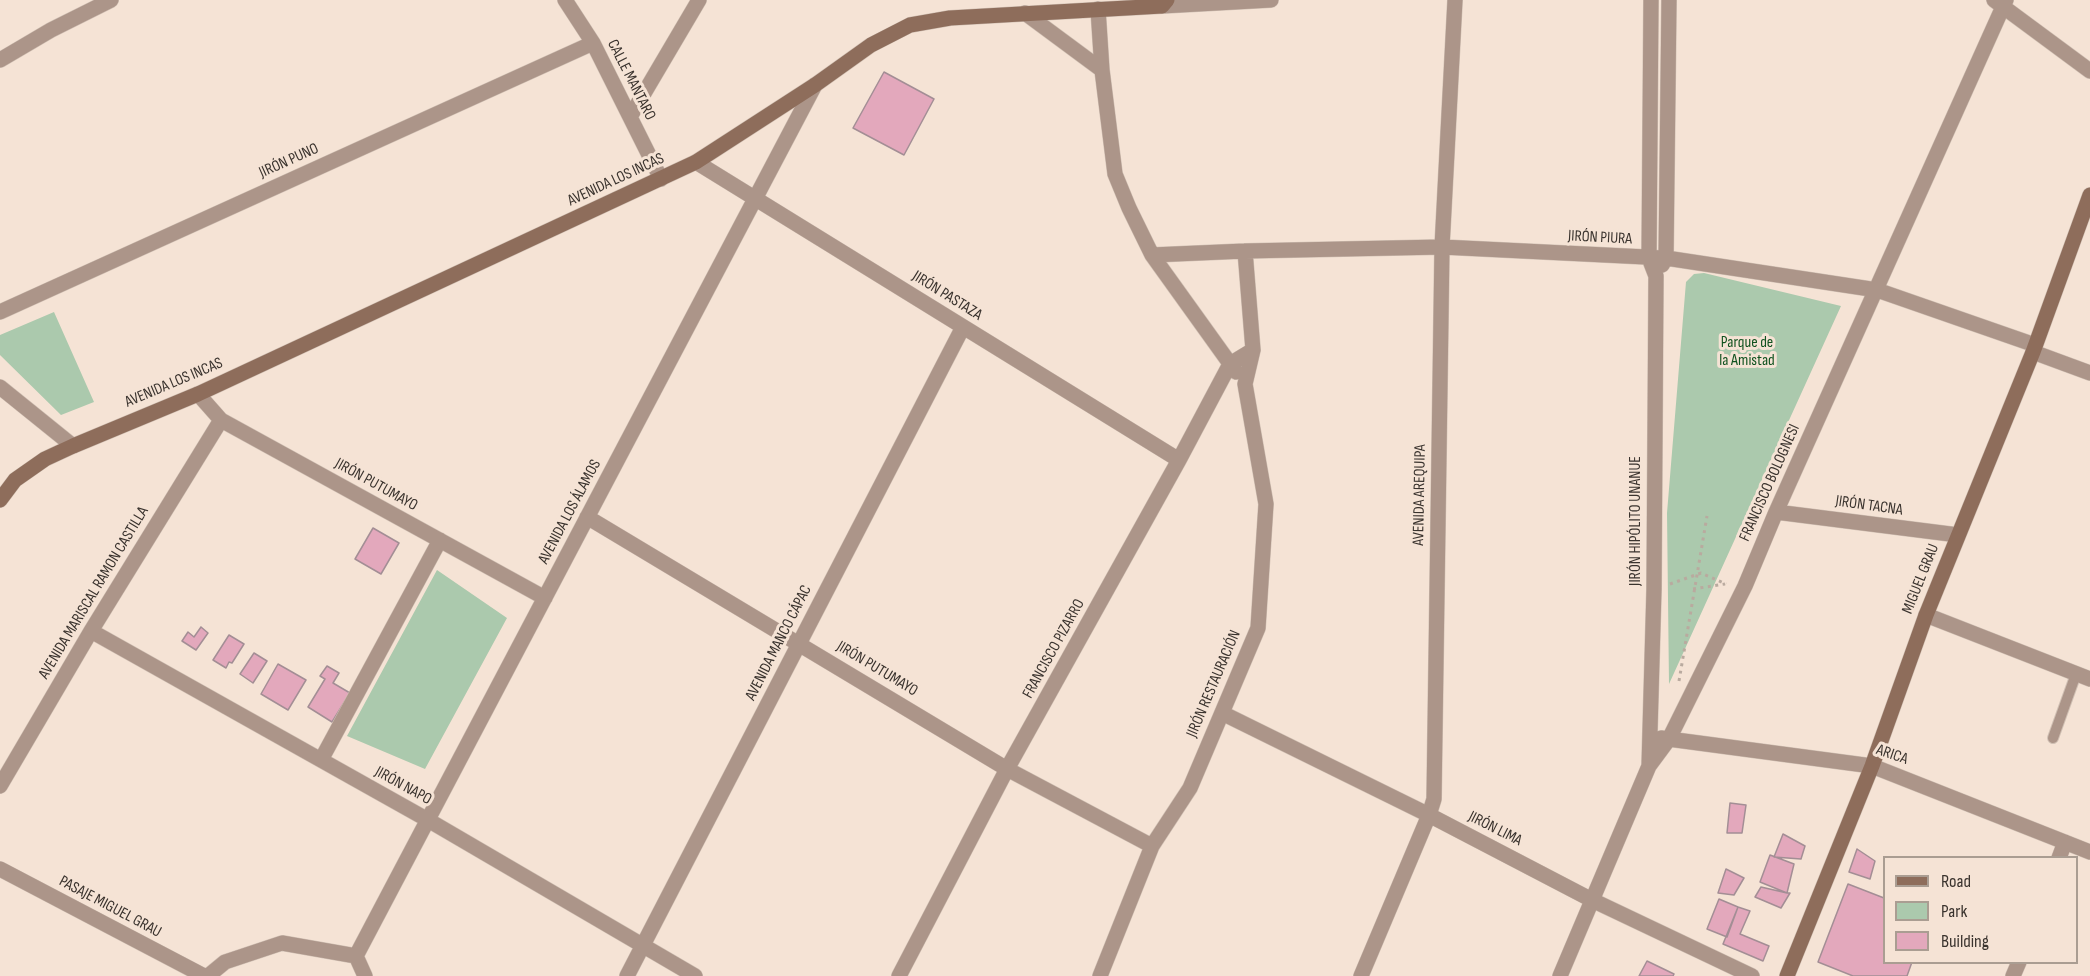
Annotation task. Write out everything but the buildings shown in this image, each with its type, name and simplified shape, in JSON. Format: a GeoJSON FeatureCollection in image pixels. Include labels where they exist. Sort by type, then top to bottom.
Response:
{"type":"FeatureCollection","features":[{"type":"Feature","properties":{"kind":"street"},"geometry":{"type":"LineString","coordinates":[[0,60],[51,30],[111,0]]}},
{"type":"Feature","properties":{"kind":"street","name":"CALLE MANTARO"},"geometry":{"type":"LineString","coordinates":[[565,0],[593,43],[661,179]]}},
{"type":"Feature","properties":{"kind":"street"},"geometry":{"type":"LineString","coordinates":[[630,117],[699,0]]}},
{"type":"Feature","properties":{"kind":"street","name":"AVENIDA LOS INCAS"},"geometry":{"type":"LineString","coordinates":[[0,500],[15,480],[45,459],[198,394],[696,162],[815,85],[871,45],[910,25],[950,18],[1164,3],[1271,0]]}},
{"type":"Feature","properties":{"kind":"street","name":"AVENIDA AREQUIPA"},"geometry":{"type":"LineString","coordinates":[[1361,976],[1434,799],[1442,247],[1455,0]]}},
{"type":"Feature","properties":{"kind":"street","name":"JIRÓN HIPÓLITO UNANUE"},"geometry":{"type":"LineString","coordinates":[[1649,766],[1654,590],[1656,276],[1649,258],[1651,0]]}},
{"type":"Feature","properties":{"kind":"street","name":"JIRÓN HIPÓLITO UNANUE"},"geometry":{"type":"LineString","coordinates":[[1656,276],[1666,258],[1669,0]]}},
{"type":"Feature","properties":{"kind":"street"},"geometry":{"type":"LineString","coordinates":[[2001,2],[2090,71]]}},
{"type":"Feature","properties":{"kind":"street","name":"FRANCISCO BOLOGNESI"},"geometry":{"type":"LineString","coordinates":[[1560,976],[1649,766],[1669,739],[1745,586],[1776,512],[1877,290],[2001,2]]}},
{"type":"Feature","properties":{"kind":"street","name":"JIRÓN RESTAURACIÓN"},"geometry":{"type":"LineString","coordinates":[[1098,9],[1102,70],[1115,174],[1152,255],[1245,384]]}},
{"type":"Feature","properties":{"kind":"street"},"geometry":{"type":"LineString","coordinates":[[1025,13],[1102,70]]}},
{"type":"Feature","properties":{"kind":"street","name":"JIRÓN PUNO"},"geometry":{"type":"LineString","coordinates":[[0,312],[593,43]]}},
{"type":"Feature","properties":{"kind":"street","name":"AVENIDA LOS ÁLAMOS"},"geometry":{"type":"LineString","coordinates":[[356,956],[815,85]]}},
{"type":"Feature","properties":{"kind":"street","name":"JIRÓN PASTAZA"},"geometry":{"type":"LineString","coordinates":[[696,162],[1179,460]]}},
{"type":"Feature","properties":{"kind":"street","name":"MIGUEL GRAU"},"geometry":{"type":"LineString","coordinates":[[1787,976],[1872,766],[1926,615],[2034,349],[2090,195]]}},
{"type":"Feature","properties":{"kind":"street","name":"JIRÓN PIURA"},"geometry":{"type":"LineString","coordinates":[[1152,255],[1442,247],[1666,258],[1877,290],[2034,349],[2090,374]]}},
{"type":"Feature","properties":{"kind":"street","name":"JIRÓN RESTAURACIÓN"},"geometry":{"type":"LineString","coordinates":[[1100,976],[1152,846],[1190,788],[1258,628],[1266,504],[1245,384],[1253,350],[1245,251]]}},
{"type":"Feature","properties":{"kind":"street","name":"AVENIDA MANCO CÁPAC"},"geometry":{"type":"LineString","coordinates":[[627,976],[963,327]]}},
{"type":"Feature","properties":{"kind":"street"},"geometry":{"type":"LineString","coordinates":[[1230,364],[1253,350]]}},
{"type":"Feature","properties":{"kind":"street","name":"FRANCISCO PIZARRO"},"geometry":{"type":"LineString","coordinates":[[899,976],[1007,769],[1230,364]]}},
{"type":"Feature","properties":{"kind":"street"},"geometry":{"type":"LineString","coordinates":[[0,387],[73,446]]}},
{"type":"Feature","properties":{"kind":"street","name":"JIRÓN PUTUMAYO"},"geometry":{"type":"LineString","coordinates":[[198,394],[220,420],[545,598]]}},
{"type":"Feature","properties":{"kind":"street","name":"AVENIDA MARISCAL RAMON CASTILLA"},"geometry":{"type":"LineString","coordinates":[[0,786],[91,631],[220,420]]}},
{"type":"Feature","properties":{"kind":"street","name":"JIRÓN TACNA"},"geometry":{"type":"LineString","coordinates":[[1776,512],[1958,536]]}},
{"type":"Feature","properties":{"kind":"street","name":"JIRÓN PUTUMAYO"},"geometry":{"type":"LineString","coordinates":[[587,517],[1007,769],[1152,846]]}},
{"type":"Feature","properties":{"kind":"street"},"geometry":{"type":"LineString","coordinates":[[321,760],[440,540]]}},
{"type":"Feature","properties":{"kind":"street"},"geometry":{"type":"LineString","coordinates":[[1926,615],[2086,676]]}},
{"type":"Feature","properties":{"kind":"street","name":"JIRÓN NAPO"},"geometry":{"type":"LineString","coordinates":[[91,631],[428,820],[695,976]]}},
{"type":"Feature","properties":{"kind":"street","name":"JIRÓN LIMA"},"geometry":{"type":"LineString","coordinates":[[1222,713],[1429,815],[1592,900],[1752,976]]}},
{"type":"Feature","properties":{"kind":"street","name":"ARICA"},"geometry":{"type":"LineString","coordinates":[[1649,736],[1872,766],[2090,852]]}},
{"type":"Feature","properties":{"kind":"street"},"geometry":{"type":"LineString","coordinates":[[2060,856],[2065,842]]}},
{"type":"Feature","properties":{"kind":"street","name":"PASAJE MIGUEL GRAU"},"geometry":{"type":"LineString","coordinates":[[0,869],[206,976]]}},
{"type":"Feature","properties":{"kind":"street"},"geometry":{"type":"LineString","coordinates":[[206,976],[225,962],[282,943],[356,956],[364,976]]}},
{"type":"Feature","properties":{"kind":"lane"},"geometry":{"type":"LineString","coordinates":[[2053,738],[2086,676]]}},
{"type":"Feature","properties":{"kind":"path"},"geometry":{"type":"LineString","coordinates":[[1678,682],[1707,516]]}},
{"type":"Feature","properties":{"kind":"path"},"geometry":{"type":"LineString","coordinates":[[1654,590],[1701,573],[1726,584]]}},
{"type":"Feature","properties":{"kind":"path"},"geometry":{"type":"LineString","coordinates":[[1693,590],[1726,584],[1745,586]]}},
{"type":"Feature","properties":{"kind":"green space","name":"Parque de la Amistad"},"geometry":{"type":"Polygon","coordinates":[[[1704,273],[1841,306],[1669,684],[1667,513],[1686,282],[1694,274],[1704,273]]]}},
{"type":"Feature","properties":{"kind":"green space"},"geometry":{"type":"Polygon","coordinates":[[[54,312],[94,402],[61,415],[0,355],[0,335],[54,312]]]}},
{"type":"Feature","properties":{"kind":"green space"},"geometry":{"type":"Polygon","coordinates":[[[437,570],[507,618],[425,769],[347,736],[437,570]]]}}]}
